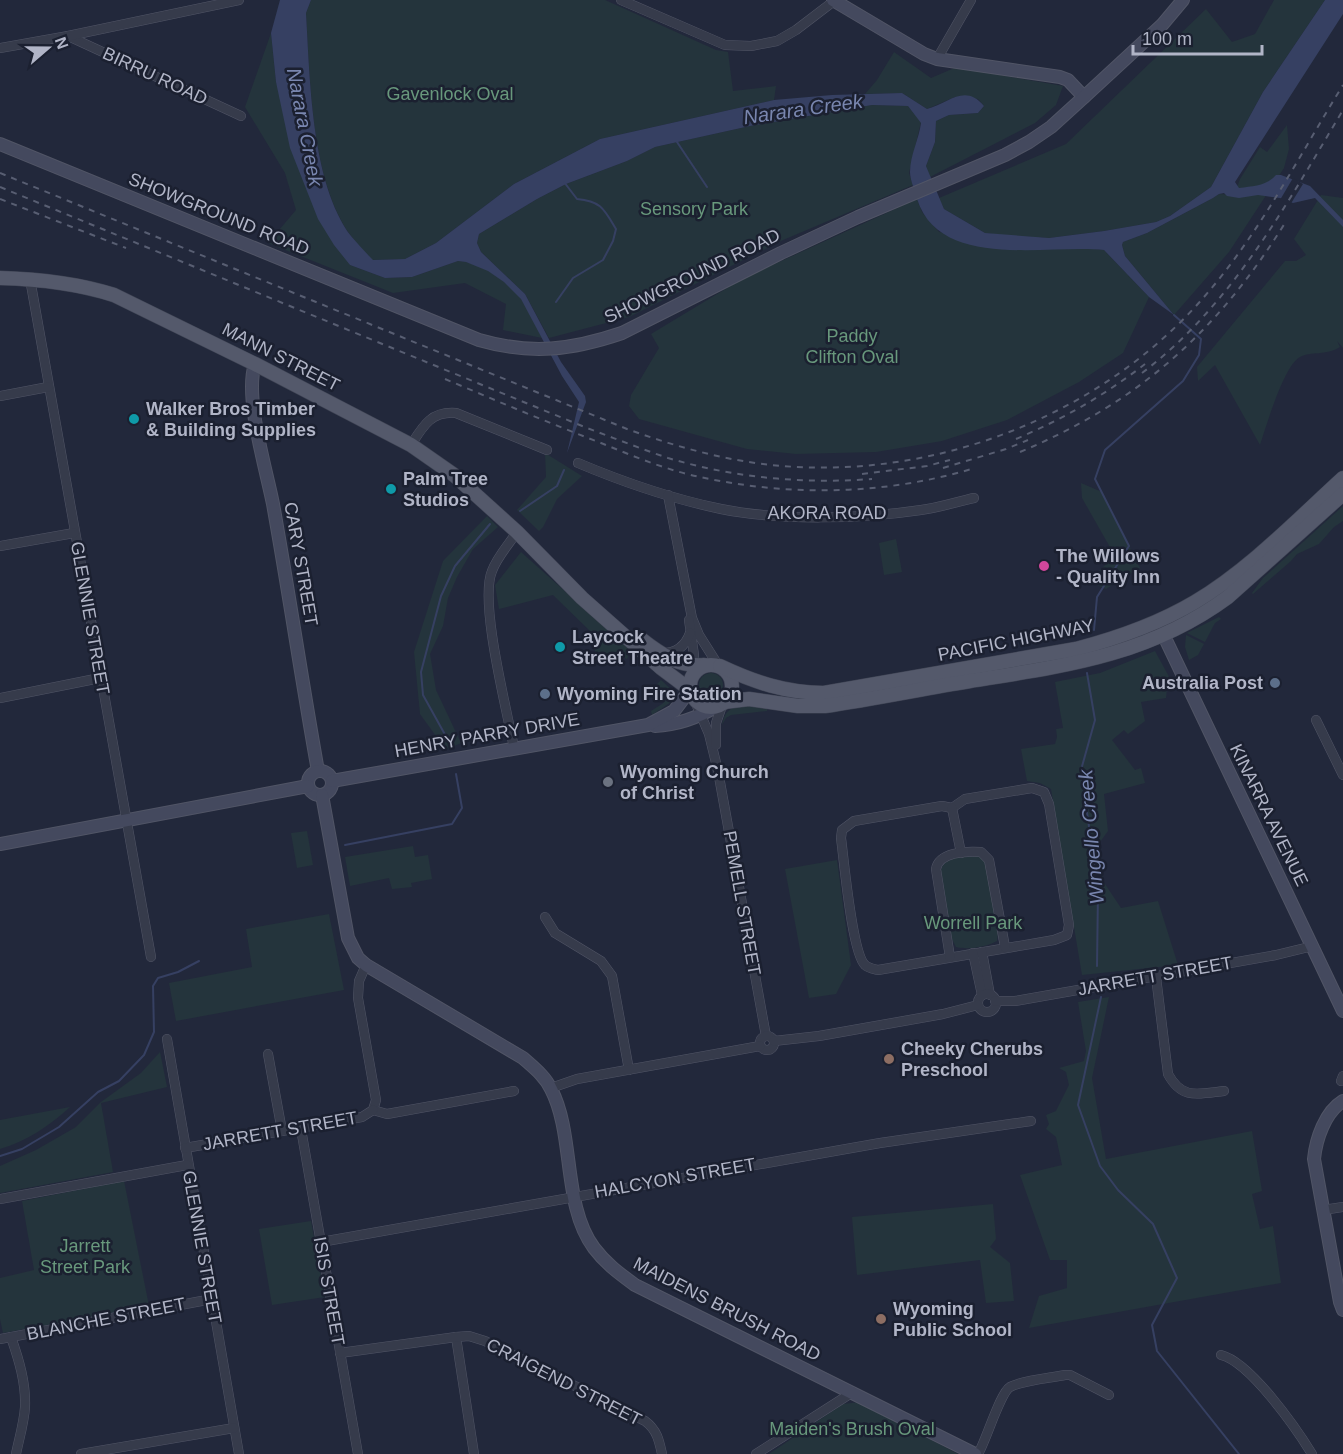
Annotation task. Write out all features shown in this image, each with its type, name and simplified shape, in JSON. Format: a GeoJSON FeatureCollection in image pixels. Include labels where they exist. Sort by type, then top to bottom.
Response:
{"type":"FeatureCollection","features":[{"type":"Feature","properties":{"kind":"main road","name":"MANN STREET"},"geometry":{"type":"LineString","coordinates":[[0,278],[70,283],[114,295],[255,364],[411,445],[454,475],[517,532],[582,598],[706,707],[722,704]]}},
{"type":"Feature","properties":{"kind":"main road","name":"PACIFIC HIGHWAY"},"geometry":{"type":"LineString","coordinates":[[706,667],[775,688],[801,693],[824,693],[1076,650],[1142,629],[1204,597],[1236,574],[1343,477]]}},
{"type":"Feature","properties":{"kind":"main road","name":"PACIFIC HIGHWAY"},"geometry":{"type":"LineString","coordinates":[[722,704],[748,699],[798,706],[834,705],[1059,667],[1130,649],[1164,636],[1212,609],[1343,494]]}},
{"type":"Feature","properties":{"kind":"main road","name":"MANN STREET"},"geometry":{"type":"LineString","coordinates":[[517,532],[540,549],[658,652],[678,662],[706,667]]}},
{"type":"Feature","properties":{"kind":"main road"},"geometry":{"type":"LineString","coordinates":[[1076,650],[1111,646],[1155,632],[1160,632],[1164,636]]}},
{"type":"Feature","properties":{"kind":"main road"},"geometry":{"type":"LineString","coordinates":[[691,693],[706,667],[728,673],[732,683],[730,693],[722,704]]}},
{"type":"Feature","properties":{"kind":"street"},"geometry":{"type":"LineString","coordinates":[[0,48],[239,0]]}},
{"type":"Feature","properties":{"kind":"street"},"geometry":{"type":"LineString","coordinates":[[621,0],[725,45],[751,46],[777,41],[796,30],[833,0],[924,54],[937,59],[1060,77],[1068,80],[1084,97]]}},
{"type":"Feature","properties":{"kind":"street"},"geometry":{"type":"LineString","coordinates":[[937,59],[971,0]]}},
{"type":"Feature","properties":{"kind":"street","name":"SHOWGROUND ROAD"},"geometry":{"type":"LineString","coordinates":[[0,144],[472,337],[504,346],[543,350],[562,349],[622,333],[781,253],[1005,155],[1029,142],[1051,127],[1084,97],[1162,25],[1183,0]]}},
{"type":"Feature","properties":{"kind":"street","name":"BIRRU ROAD"},"geometry":{"type":"LineString","coordinates":[[68,36],[241,116]]}},
{"type":"Feature","properties":{"kind":"street","name":"GLENNIE STREET"},"geometry":{"type":"LineString","coordinates":[[30,279],[151,957]]}},
{"type":"Feature","properties":{"kind":"street","name":"CARY STREET"},"geometry":{"type":"LineString","coordinates":[[255,364],[251,380],[252,402],[275,516],[318,771]]}},
{"type":"Feature","properties":{"kind":"street"},"geometry":{"type":"LineString","coordinates":[[0,396],[48,387]]}},
{"type":"Feature","properties":{"kind":"street"},"geometry":{"type":"LineString","coordinates":[[411,445],[429,419],[448,412],[456,413],[548,450]]}},
{"type":"Feature","properties":{"kind":"street","name":"AKORA ROAD"},"geometry":{"type":"LineString","coordinates":[[578,463],[643,488],[722,509],[786,516],[861,516],[921,510],[974,498]]}},
{"type":"Feature","properties":{"kind":"street"},"geometry":{"type":"LineString","coordinates":[[669,495],[688,600],[690,633],[706,667]]}},
{"type":"Feature","properties":{"kind":"street"},"geometry":{"type":"LineString","coordinates":[[514,748],[490,618],[488,588],[492,570],[517,532]]}},
{"type":"Feature","properties":{"kind":"street"},"geometry":{"type":"LineString","coordinates":[[0,546],[74,533]]}},
{"type":"Feature","properties":{"kind":"street"},"geometry":{"type":"LineString","coordinates":[[688,600],[699,634],[706,667]]}},
{"type":"Feature","properties":{"kind":"street"},"geometry":{"type":"LineString","coordinates":[[658,652],[669,653],[677,650],[686,642],[690,633]]}},
{"type":"Feature","properties":{"kind":"street","name":"KINARRA AVENUE"},"geometry":{"type":"LineString","coordinates":[[1164,636],[1343,1011]]}},
{"type":"Feature","properties":{"kind":"street"},"geometry":{"type":"LineString","coordinates":[[0,698],[100,678]]}},
{"type":"Feature","properties":{"kind":"street","name":"PEMELL STREET"},"geometry":{"type":"LineString","coordinates":[[691,693],[709,734],[718,771],[770,1039]]}},
{"type":"Feature","properties":{"kind":"street","name":"HENRY PARRY DRIVE"},"geometry":{"type":"LineString","coordinates":[[648,725],[674,711],[691,693]]}},
{"type":"Feature","properties":{"kind":"street","name":"PEMELL STREET"},"geometry":{"type":"LineString","coordinates":[[718,771],[716,728],[722,704]]}},
{"type":"Feature","properties":{"kind":"street","name":"HENRY PARRY DRIVE"},"geometry":{"type":"LineString","coordinates":[[332,781],[648,725],[666,725],[701,715],[722,704]]}},
{"type":"Feature","properties":{"kind":"street"},"geometry":{"type":"LineString","coordinates":[[1316,720],[1343,775]]}},
{"type":"Feature","properties":{"kind":"street"},"geometry":{"type":"LineString","coordinates":[[318,771],[328,775],[332,781],[328,792],[322,795],[314,794],[308,786],[309,778],[318,771]]}},
{"type":"Feature","properties":{"kind":"street"},"geometry":{"type":"LineString","coordinates":[[0,844],[308,786]]}},
{"type":"Feature","properties":{"kind":"street"},"geometry":{"type":"LineString","coordinates":[[1032,788],[1044,792],[1049,804],[1069,925],[1067,936],[878,970],[866,966],[859,956],[849,902],[842,830],[854,821],[942,806],[952,808],[965,799],[1032,788]]}},
{"type":"Feature","properties":{"kind":"street"},"geometry":{"type":"LineString","coordinates":[[322,795],[348,938],[358,958],[366,965],[357,989],[376,1100],[373,1110]]}},
{"type":"Feature","properties":{"kind":"street"},"geometry":{"type":"LineString","coordinates":[[952,808],[961,853]]}},
{"type":"Feature","properties":{"kind":"street"},"geometry":{"type":"LineString","coordinates":[[950,957],[936,869],[941,858],[961,853],[981,852],[989,860],[1005,947]]}},
{"type":"Feature","properties":{"kind":"street"},"geometry":{"type":"LineString","coordinates":[[544,917],[555,933],[601,961],[612,976],[629,1070]]}},
{"type":"Feature","properties":{"kind":"street","name":"JARRETT STREET"},"geometry":{"type":"LineString","coordinates":[[770,1039],[841,1033],[943,1014],[987,999],[1015,1001],[1297,951],[1313,946]]}},
{"type":"Feature","properties":{"kind":"street"},"geometry":{"type":"LineString","coordinates":[[978,952],[987,999]]}},
{"type":"Feature","properties":{"kind":"street","name":"MAIDENS BRUSH ROAD"},"geometry":{"type":"LineString","coordinates":[[366,965],[523,1058],[539,1073],[550,1088],[561,1123],[574,1196],[584,1229],[593,1247],[609,1266],[635,1285],[976,1454]]}},
{"type":"Feature","properties":{"kind":"street"},"geometry":{"type":"LineString","coordinates":[[1156,976],[1168,1074],[1174,1086],[1184,1093],[1194,1094],[1224,1091]]}},
{"type":"Feature","properties":{"kind":"street","name":"GLENNIE STREET"},"geometry":{"type":"LineString","coordinates":[[166,1039],[239,1454]]}},
{"type":"Feature","properties":{"kind":"street"},"geometry":{"type":"LineString","coordinates":[[550,1088],[563,1082],[760,1046],[760,1039],[770,1039]]}},
{"type":"Feature","properties":{"kind":"street"},"geometry":{"type":"LineString","coordinates":[[268,1054],[282,1131]]}},
{"type":"Feature","properties":{"kind":"street","name":"JARRETT STREET"},"geometry":{"type":"LineString","coordinates":[[185,1148],[362,1117],[373,1110],[387,1114],[514,1091]]}},
{"type":"Feature","properties":{"kind":"street"},"geometry":{"type":"LineString","coordinates":[[1343,1101],[1334,1106],[1315,1147],[1314,1159],[1343,1310]]}},
{"type":"Feature","properties":{"kind":"street","name":"HALCYON STREET"},"geometry":{"type":"LineString","coordinates":[[321,1242],[880,1143],[1031,1121]]}},
{"type":"Feature","properties":{"kind":"street","name":"ISIS STREET"},"geometry":{"type":"LineString","coordinates":[[301,1129],[358,1454]]}},
{"type":"Feature","properties":{"kind":"street","name":"JARRETT STREET"},"geometry":{"type":"LineString","coordinates":[[0,1199],[188,1165]]}},
{"type":"Feature","properties":{"kind":"street"},"geometry":{"type":"LineString","coordinates":[[1323,1210],[1343,1207]]}},
{"type":"Feature","properties":{"kind":"street","name":"BLANCHE STREET"},"geometry":{"type":"LineString","coordinates":[[0,1339],[212,1299]]}},
{"type":"Feature","properties":{"kind":"street"},"geometry":{"type":"LineString","coordinates":[[456,1336],[474,1454]]}},
{"type":"Feature","properties":{"kind":"street","name":"CRAIGEND STREET"},"geometry":{"type":"LineString","coordinates":[[340,1353],[456,1336],[469,1336],[485,1341],[645,1421],[653,1428],[659,1439],[662,1454]]}},
{"type":"Feature","properties":{"kind":"street"},"geometry":{"type":"LineString","coordinates":[[11,1337],[21,1368],[25,1410],[16,1454]]}},
{"type":"Feature","properties":{"kind":"street"},"geometry":{"type":"LineString","coordinates":[[1221,1356],[1233,1360],[1264,1389],[1293,1424],[1312,1454]]}},
{"type":"Feature","properties":{"kind":"street"},"geometry":{"type":"LineString","coordinates":[[976,1454],[985,1442],[1004,1393],[1013,1386],[1070,1375],[1109,1395]]}},
{"type":"Feature","properties":{"kind":"street"},"geometry":{"type":"LineString","coordinates":[[756,1454],[853,1392]]}},
{"type":"Feature","properties":{"kind":"street"},"geometry":{"type":"LineString","coordinates":[[81,1454],[234,1428]]}},
{"type":"Feature","properties":{"kind":"green space","name":"Gavenlock Oval"},"geometry":{"type":"Polygon","coordinates":[[[311,0],[605,0],[716,50],[728,52],[733,91],[776,86],[774,100],[600,139],[514,184],[436,243],[405,259],[372,260],[351,236],[338,214],[320,159],[309,68],[306,13],[311,0]]]}},
{"type":"Feature","properties":{"kind":"green space"},"geometry":{"type":"Polygon","coordinates":[[[1274,0],[1325,0],[1263,92],[1211,187],[1170,216],[1156,222],[1049,238],[985,233],[944,209],[939,198],[1066,144],[1206,9],[1232,42],[1255,34],[1274,0]]]}},
{"type":"Feature","properties":{"kind":"green space"},"geometry":{"type":"Polygon","coordinates":[[[271,33],[276,82],[350,265],[385,278],[412,277],[458,261],[476,265],[494,274],[516,293],[528,309],[542,338],[503,330],[506,304],[465,283],[393,293],[268,243],[296,210],[285,173],[245,107],[271,33]]]}},
{"type":"Feature","properties":{"kind":"green space"},"geometry":{"type":"Polygon","coordinates":[[[894,52],[931,78],[959,66],[1063,86],[1056,105],[1035,123],[930,177],[926,166],[935,142],[936,121],[949,115],[978,113],[984,106],[978,99],[955,97],[927,109],[902,93],[865,94],[877,80],[894,52]]]}},
{"type":"Feature","properties":{"kind":"green space","name":"Sensory Park"},"geometry":{"type":"Polygon","coordinates":[[[872,105],[908,106],[921,122],[909,173],[913,185],[783,240],[629,317],[549,338],[525,294],[481,252],[477,243],[479,234],[537,199],[566,184],[627,161],[655,147],[750,126],[872,105]]]}},
{"type":"Feature","properties":{"kind":"green space"},"geometry":{"type":"Polygon","coordinates":[[[1287,125],[1289,149],[1284,168],[1229,252],[1174,315],[1125,256],[1123,242],[1147,233],[1219,194],[1234,195],[1240,179],[1260,147],[1267,152],[1287,125]]]}},
{"type":"Feature","properties":{"kind":"green space"},"geometry":{"type":"Polygon","coordinates":[[[1321,195],[1343,198],[1343,348],[1337,341],[1340,347],[1335,350],[1304,355],[1294,362],[1276,397],[1260,445],[1215,365],[1198,381],[1197,367],[1285,261],[1296,261],[1306,255],[1294,239],[1321,195]]]}},
{"type":"Feature","properties":{"kind":"green space","name":"Paddy Clifton Oval"},"geometry":{"type":"Polygon","coordinates":[[[917,199],[922,212],[939,232],[1104,250],[1149,297],[1123,353],[1079,382],[1007,420],[942,441],[876,452],[796,454],[747,449],[639,419],[629,406],[631,395],[659,348],[651,334],[742,279],[917,199]]]}},
{"type":"Feature","properties":{"kind":"green space"},"geometry":{"type":"Polygon","coordinates":[[[545,453],[582,476],[557,499],[539,531],[517,510],[546,477],[545,453]]]}},
{"type":"Feature","properties":{"kind":"green space"},"geometry":{"type":"Polygon","coordinates":[[[1081,483],[1102,492],[1140,568],[1106,589],[1088,581],[1115,556],[1082,498],[1081,483]]]}},
{"type":"Feature","properties":{"kind":"green space"},"geometry":{"type":"Polygon","coordinates":[[[1343,506],[1343,521],[1334,527],[1319,544],[1297,554],[1252,593],[1263,578],[1343,506]]]}},
{"type":"Feature","properties":{"kind":"green space"},"geometry":{"type":"Polygon","coordinates":[[[487,516],[498,527],[473,549],[457,577],[448,598],[443,626],[430,654],[436,690],[461,743],[446,750],[420,714],[414,652],[443,561],[487,516]]]}},
{"type":"Feature","properties":{"kind":"green space"},"geometry":{"type":"Polygon","coordinates":[[[896,539],[902,572],[884,575],[879,543],[896,539]]]}},
{"type":"Feature","properties":{"kind":"green space"},"geometry":{"type":"Polygon","coordinates":[[[521,552],[631,650],[627,659],[616,653],[608,653],[598,666],[591,632],[553,595],[499,609],[495,585],[521,552]]]}},
{"type":"Feature","properties":{"kind":"green space"},"geometry":{"type":"Polygon","coordinates":[[[1219,617],[1221,619],[1215,623],[1205,642],[1187,633],[1219,617]]]}},
{"type":"Feature","properties":{"kind":"green space"},"geometry":{"type":"Polygon","coordinates":[[[1186,635],[1204,644],[1198,655],[1189,660],[1185,647],[1186,635]]]}},
{"type":"Feature","properties":{"kind":"green space"},"geometry":{"type":"Polygon","coordinates":[[[1155,651],[1173,684],[1167,688],[1166,698],[1141,702],[1145,721],[1128,734],[1124,730],[1112,740],[1135,770],[1141,768],[1145,783],[1104,794],[1108,831],[1100,842],[1103,881],[1121,908],[1158,901],[1178,965],[1082,975],[1051,789],[1040,783],[1027,781],[1021,749],[1055,744],[1056,729],[1063,728],[1055,682],[1100,673],[1155,651]]]}},
{"type":"Feature","properties":{"kind":"green space"},"geometry":{"type":"Polygon","coordinates":[[[711,673],[719,677],[723,685],[719,693],[711,697],[703,693],[699,685],[703,677],[711,673]]]}},
{"type":"Feature","properties":{"kind":"green space"},"geometry":{"type":"Polygon","coordinates":[[[661,680],[675,695],[671,702],[652,715],[651,711],[669,697],[655,686],[661,680]]]}},
{"type":"Feature","properties":{"kind":"green space"},"geometry":{"type":"Polygon","coordinates":[[[745,705],[767,707],[767,711],[731,715],[722,725],[729,710],[745,705]]]}},
{"type":"Feature","properties":{"kind":"green space"},"geometry":{"type":"Polygon","coordinates":[[[307,831],[313,865],[297,868],[291,833],[307,831]]]}},
{"type":"Feature","properties":{"kind":"green space"},"geometry":{"type":"Polygon","coordinates":[[[413,846],[415,857],[428,855],[432,879],[411,883],[412,887],[392,889],[389,878],[350,886],[345,857],[413,846]]]}},
{"type":"Feature","properties":{"kind":"green space","name":"Worrell Park"},"geometry":{"type":"Polygon","coordinates":[[[976,855],[982,857],[986,862],[998,932],[997,941],[977,947],[956,947],[952,939],[941,870],[946,862],[976,855]]]}},
{"type":"Feature","properties":{"kind":"green space"},"geometry":{"type":"Polygon","coordinates":[[[837,860],[851,965],[836,994],[809,998],[785,869],[837,860]]]}},
{"type":"Feature","properties":{"kind":"green space"},"geometry":{"type":"Polygon","coordinates":[[[329,914],[344,990],[176,1021],[169,983],[252,967],[246,929],[329,914]]]}},
{"type":"Feature","properties":{"kind":"green space"},"geometry":{"type":"Polygon","coordinates":[[[1109,997],[1092,1078],[1106,1159],[1252,1131],[1262,1191],[1252,1194],[1260,1229],[1273,1226],[1281,1283],[1029,1328],[1039,1296],[1067,1288],[1067,1260],[1050,1260],[1020,1175],[1062,1165],[1056,1137],[1046,1129],[1049,1124],[1046,1115],[1056,1111],[1069,1085],[1066,1072],[1059,1068],[1084,1061],[1086,1051],[1078,1002],[1109,997]]]}},
{"type":"Feature","properties":{"kind":"green space"},"geometry":{"type":"Polygon","coordinates":[[[160,1052],[167,1087],[101,1103],[113,1172],[0,1193],[0,1166],[36,1150],[76,1127],[101,1102],[141,1073],[160,1052]]]}},
{"type":"Feature","properties":{"kind":"green space"},"geometry":{"type":"Polygon","coordinates":[[[70,1107],[37,1132],[0,1149],[0,1120],[70,1107]]]}},
{"type":"Feature","properties":{"kind":"green space","name":"Jarrett Street Park"},"geometry":{"type":"Polygon","coordinates":[[[124,1181],[149,1306],[3,1333],[0,1319],[0,1278],[34,1270],[22,1201],[124,1181]]]}},
{"type":"Feature","properties":{"kind":"green space"},"geometry":{"type":"Polygon","coordinates":[[[993,1204],[996,1239],[990,1247],[1010,1263],[1014,1301],[986,1303],[980,1260],[857,1275],[852,1217],[993,1204]]]}},
{"type":"Feature","properties":{"kind":"green space"},"geometry":{"type":"Polygon","coordinates":[[[311,1221],[325,1297],[272,1305],[259,1229],[311,1221]]]}},
{"type":"Feature","properties":{"kind":"green space","name":"Maiden's Brush Oval"},"geometry":{"type":"Polygon","coordinates":[[[860,1402],[958,1454],[769,1454],[843,1404],[860,1402]]]}},
{"type":"Feature","properties":{"kind":"water","name":"Narara Creek"},"geometry":{"type":"Polygon","coordinates":[[[280,0],[311,0],[306,13],[309,68],[320,159],[338,214],[351,236],[373,260],[405,259],[436,243],[514,184],[600,139],[774,100],[832,95],[902,93],[927,109],[963,95],[977,99],[984,106],[978,113],[949,115],[936,121],[935,142],[926,166],[944,209],[985,233],[1049,238],[1156,222],[1170,216],[1211,187],[1263,92],[1325,0],[1343,0],[1343,14],[1235,182],[1239,188],[1250,187],[1264,183],[1276,175],[1281,175],[1310,186],[1343,220],[1343,227],[1315,198],[1293,203],[1280,198],[1258,195],[1239,198],[1227,196],[1224,193],[1147,233],[1123,242],[1125,256],[1174,315],[1149,297],[1104,250],[998,249],[972,245],[948,236],[929,222],[917,199],[910,175],[910,166],[921,123],[908,106],[872,105],[750,126],[655,147],[627,161],[566,184],[479,234],[477,243],[481,252],[525,294],[561,362],[585,396],[586,402],[567,453],[579,402],[562,376],[521,299],[504,282],[488,271],[458,261],[412,277],[385,278],[350,265],[334,245],[318,219],[290,148],[276,82],[271,33],[280,0]]]}},
{"type":"Feature","properties":{"kind":"pier"},"geometry":{"type":"Polygon","coordinates":[[[1293,178],[1303,184],[1290,205],[1280,200],[1293,178]]]}},
{"type":"Feature","properties":{"kind":"waterway"},"geometry":{"type":"LineString","coordinates":[[677,142],[707,187]]}},
{"type":"Feature","properties":{"kind":"waterway"},"geometry":{"type":"LineString","coordinates":[[556,302],[573,278],[603,260],[613,241],[616,229],[601,207],[592,202],[577,199],[564,182]]}},
{"type":"Feature","properties":{"kind":"waterway","name":"Wingello Creek"},"geometry":{"type":"LineString","coordinates":[[1094,630],[1097,597],[1129,546],[1095,479],[1105,450],[1183,381],[1199,355],[1201,339],[1174,315]]}},
{"type":"Feature","properties":{"kind":"waterway"},"geometry":{"type":"LineString","coordinates":[[520,511],[557,486],[564,470]]}},
{"type":"Feature","properties":{"kind":"waterway"},"geometry":{"type":"LineString","coordinates":[[448,740],[423,695],[421,672],[441,596],[455,566],[490,524]]}},
{"type":"Feature","properties":{"kind":"waterway","name":"Wingello Creek"},"geometry":{"type":"LineString","coordinates":[[1087,673],[1095,720],[1081,770],[1098,890],[1097,966]]}},
{"type":"Feature","properties":{"kind":"waterway"},"geometry":{"type":"LineString","coordinates":[[345,845],[452,824],[462,808],[456,774]]}},
{"type":"Feature","properties":{"kind":"waterway"},"geometry":{"type":"LineString","coordinates":[[0,1156],[22,1149],[59,1127],[98,1092],[119,1081],[144,1055],[154,1032],[153,986],[158,978],[178,972],[199,961]]}},
{"type":"Feature","properties":{"kind":"waterway","name":"Wingello Creek"},"geometry":{"type":"LineString","coordinates":[[1101,997],[1078,1105],[1100,1166],[1118,1190],[1153,1224],[1177,1278],[1152,1325],[1157,1351],[1239,1454]]}},
{"type":"Feature","properties":{"kind":"railway"},"geometry":{"type":"LineString","coordinates":[[0,173],[627,429],[711,455],[763,464],[824,468],[885,464],[945,452],[1004,434],[1060,409],[1113,378],[1161,340],[1204,297],[1224,272],[1261,221],[1343,85]]}},
{"type":"Feature","properties":{"kind":"railway"},"geometry":{"type":"LineString","coordinates":[[1142,373],[1174,346],[1230,285],[1278,217],[1343,110]]}},
{"type":"Feature","properties":{"kind":"railway"},"geometry":{"type":"LineString","coordinates":[[0,187],[587,428],[668,458],[718,470],[769,478],[820,481],[872,479]]}},
{"type":"Feature","properties":{"kind":"railway"},"geometry":{"type":"LineString","coordinates":[[0,199],[126,248]]}},
{"type":"Feature","properties":{"kind":"railway"},"geometry":{"type":"LineString","coordinates":[[1020,452],[1063,432],[1102,410],[1172,360],[1232,298],[1285,223]]}},
{"type":"Feature","properties":{"kind":"railway"},"geometry":{"type":"LineString","coordinates":[[1016,439],[1083,406],[1145,364]]}},
{"type":"Feature","properties":{"kind":"railway"},"geometry":{"type":"LineString","coordinates":[[445,379],[650,462],[687,474],[735,483],[804,490],[873,488],[907,484],[975,468]]}},
{"type":"Feature","properties":{"kind":"railway"},"geometry":{"type":"LineString","coordinates":[[943,468],[1028,440]]}},
{"type":"Feature","properties":{"kind":"railway"},"geometry":{"type":"LineString","coordinates":[[862,474],[927,466],[950,460]]}},
{"type":"Feature","properties":{"kind":"place","name":"Walker Bros Timber & Building Supplies"},"geometry":{"type":"Point","coordinates":[134,419]}},
{"type":"Feature","properties":{"kind":"place","name":"Palm Tree Studios"},"geometry":{"type":"Point","coordinates":[391,489]}},
{"type":"Feature","properties":{"kind":"place","name":"The Willows - Quality Inn"},"geometry":{"type":"Point","coordinates":[1044,566]}},
{"type":"Feature","properties":{"kind":"place","name":"Laycock Street Theatre"},"geometry":{"type":"Point","coordinates":[560,647]}},
{"type":"Feature","properties":{"kind":"place","name":"Australia Post"},"geometry":{"type":"Point","coordinates":[1275,683]}},
{"type":"Feature","properties":{"kind":"place","name":"Wyoming Fire Station"},"geometry":{"type":"Point","coordinates":[545,694]}},
{"type":"Feature","properties":{"kind":"place","name":"Wyoming Church of Christ"},"geometry":{"type":"Point","coordinates":[608,782]}},
{"type":"Feature","properties":{"kind":"place","name":"Cheeky Cherubs Preschool"},"geometry":{"type":"Point","coordinates":[889,1059]}},
{"type":"Feature","properties":{"kind":"place","name":"Wyoming Public School"},"geometry":{"type":"Point","coordinates":[881,1319]}}]}
